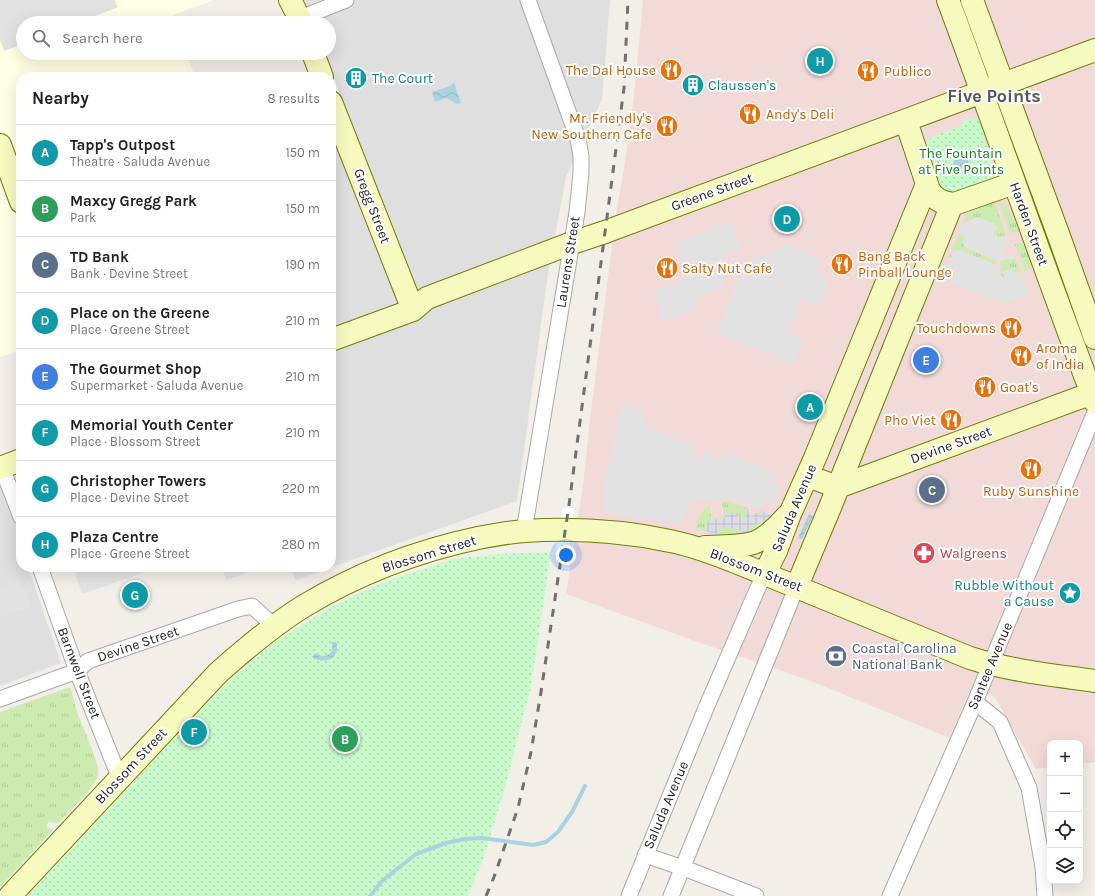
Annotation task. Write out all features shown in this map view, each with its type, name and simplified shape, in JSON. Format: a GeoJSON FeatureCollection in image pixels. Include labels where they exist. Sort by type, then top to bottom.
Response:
{"type":"FeatureCollection","features":[{"type":"Feature","properties":{"kind":"main road","name":"Harden Street"},"geometry":{"type":"LineString","coordinates":[[948,0],[1094,400]]}},
{"type":"Feature","properties":{"kind":"main road","name":"Harden Street"},"geometry":{"type":"LineString","coordinates":[[972,0],[1058,232],[1095,338]]}},
{"type":"Feature","properties":{"kind":"main road","name":"Greene Street"},"geometry":{"type":"LineString","coordinates":[[336,338],[412,310],[427,298],[1095,50]]}},
{"type":"Feature","properties":{"kind":"main road"},"geometry":{"type":"LineString","coordinates":[[316,60],[320,72]]}},
{"type":"Feature","properties":{"kind":"main road","name":"Gregg Street"},"geometry":{"type":"LineString","coordinates":[[336,116],[412,310]]}},
{"type":"Feature","properties":{"kind":"main road"},"geometry":{"type":"LineString","coordinates":[[906,121],[927,184],[932,195],[936,199],[952,204],[1014,183]]}},
{"type":"Feature","properties":{"kind":"main road"},"geometry":{"type":"LineString","coordinates":[[0,145],[16,188]]}},
{"type":"Feature","properties":{"kind":"main road","name":"Saluda Avenue"},"geometry":{"type":"LineString","coordinates":[[765,573],[807,476],[927,184]]}},
{"type":"Feature","properties":{"kind":"main road"},"geometry":{"type":"LineString","coordinates":[[797,586],[831,506],[952,204]]}},
{"type":"Feature","properties":{"kind":"main road","name":"Devine Street"},"geometry":{"type":"LineString","coordinates":[[838,487],[1094,400]]}},
{"type":"Feature","properties":{"kind":"main road"},"geometry":{"type":"LineString","coordinates":[[807,476],[838,487]]}},
{"type":"Feature","properties":{"kind":"main road"},"geometry":{"type":"LineString","coordinates":[[695,547],[753,543],[776,528],[790,514]]}},
{"type":"Feature","properties":{"kind":"main road","name":"Blossom Street"},"geometry":{"type":"LineString","coordinates":[[10,896],[218,673],[249,645],[274,626],[304,606],[333,590],[387,565],[450,544],[493,535],[524,531],[554,530],[612,532],[670,541],[695,547],[733,560],[970,658],[1026,672],[1095,681]]}},
{"type":"Feature","properties":{"kind":"street"},"geometry":{"type":"LineString","coordinates":[[298,14],[308,15],[346,0]]}},
{"type":"Feature","properties":{"kind":"street","name":"Laurens Street"},"geometry":{"type":"LineString","coordinates":[[524,531],[572,243],[581,173],[578,139],[528,0]]}},
{"type":"Feature","properties":{"kind":"street","name":"Santee Avenue"},"geometry":{"type":"LineString","coordinates":[[890,896],[975,702],[1094,400]]}},
{"type":"Feature","properties":{"kind":"street"},"geometry":{"type":"LineString","coordinates":[[8,465],[16,497]]}},
{"type":"Feature","properties":{"kind":"street","name":"Barnwell Street"},"geometry":{"type":"LineString","coordinates":[[42,572],[77,671],[120,778]]}},
{"type":"Feature","properties":{"kind":"street","name":"Saluda Avenue"},"geometry":{"type":"LineString","coordinates":[[629,896],[727,659],[765,573]]}},
{"type":"Feature","properties":{"kind":"street"},"geometry":{"type":"LineString","coordinates":[[671,896],[797,586]]}},
{"type":"Feature","properties":{"kind":"street","name":"Devine Street"},"geometry":{"type":"LineString","coordinates":[[0,699],[77,671],[88,662],[235,610],[252,606],[274,626]]}},
{"type":"Feature","properties":{"kind":"street"},"geometry":{"type":"LineString","coordinates":[[975,702],[1000,722],[1029,788],[1043,867],[1046,896]]}},
{"type":"Feature","properties":{"kind":"street"},"geometry":{"type":"LineString","coordinates":[[645,855],[682,867],[756,896]]}},
{"type":"Feature","properties":{"kind":"shaded area"},"geometry":{"type":"Polygon","coordinates":[[[0,0],[214,0],[173,16],[16,16],[16,60],[189,60],[193,72],[16,72],[16,352],[0,357],[0,0]]]}},
{"type":"Feature","properties":{"kind":"shaded area"},"geometry":{"type":"Polygon","coordinates":[[[0,0],[115,0],[118,7],[95,16],[16,16],[16,47],[4,51],[0,40],[0,0]]]}},
{"type":"Feature","properties":{"kind":"shaded area"},"geometry":{"type":"Polygon","coordinates":[[[301,0],[610,0],[602,100],[566,177],[548,273],[517,501],[336,566],[336,114],[346,110],[336,85],[336,72],[331,72],[326,60],[336,60],[336,16],[308,16],[301,0]]]}},
{"type":"Feature","properties":{"kind":"shaded area","name":"Five Points"},"geometry":{"type":"Polygon","coordinates":[[[643,0],[1095,0],[1095,762],[1083,764],[1083,740],[1047,740],[1047,767],[1036,769],[994,696],[970,690],[950,738],[811,681],[566,594],[583,486],[617,207],[634,96],[643,0]]]}},
{"type":"Feature","properties":{"kind":"shaded area"},"geometry":{"type":"Polygon","coordinates":[[[977,217],[995,224],[998,229],[995,230],[994,235],[1000,237],[1006,235],[1011,245],[1005,247],[1003,250],[1004,254],[1009,256],[1013,254],[1015,258],[1000,261],[964,247],[963,237],[959,233],[964,223],[977,217]]]}},
{"type":"Feature","properties":{"kind":"shaded area"},"geometry":{"type":"Polygon","coordinates":[[[731,221],[741,248],[721,255],[727,274],[722,288],[697,297],[698,298],[694,300],[697,308],[661,321],[656,290],[660,289],[659,287],[680,280],[679,278],[686,276],[675,243],[731,221]]]}},
{"type":"Feature","properties":{"kind":"shaded area"},"geometry":{"type":"Polygon","coordinates":[[[789,244],[821,260],[815,272],[830,279],[819,305],[801,299],[788,333],[804,340],[794,364],[717,334],[742,264],[789,244]]]}},
{"type":"Feature","properties":{"kind":"shaded area"},"geometry":{"type":"Polygon","coordinates":[[[960,250],[1000,267],[1001,275],[1003,277],[1002,272],[1014,268],[1015,272],[1021,272],[1028,296],[1006,302],[1000,301],[946,280],[943,275],[949,271],[949,269],[945,268],[949,258],[951,257],[953,251],[960,250]]]}},
{"type":"Feature","properties":{"kind":"shaded area"},"geometry":{"type":"Polygon","coordinates":[[[621,407],[642,410],[647,427],[697,448],[693,455],[693,458],[696,460],[701,459],[704,453],[716,457],[717,461],[722,462],[726,452],[776,474],[773,484],[781,488],[775,504],[765,500],[761,509],[740,502],[723,499],[695,500],[687,507],[681,524],[603,513],[606,476],[621,407]]]}},
{"type":"Feature","properties":{"kind":"shaded area"},"geometry":{"type":"Polygon","coordinates":[[[16,476],[16,572],[30,572],[61,663],[0,686],[0,482],[16,476]]]}},
{"type":"Feature","properties":{"kind":"shaded area"},"geometry":{"type":"Polygon","coordinates":[[[745,507],[748,509],[750,517],[761,510],[772,513],[764,524],[755,524],[749,528],[748,533],[744,534],[741,531],[726,527],[721,528],[717,534],[705,531],[710,520],[725,518],[724,512],[746,518],[745,507]]]}},
{"type":"Feature","properties":{"kind":"shaded area"},"geometry":{"type":"Polygon","coordinates":[[[75,572],[146,572],[82,594],[75,572]]]}},
{"type":"Feature","properties":{"kind":"shaded area"},"geometry":{"type":"Polygon","coordinates":[[[224,572],[249,572],[226,580],[224,572]]]}},
{"type":"Feature","properties":{"kind":"shaded area"},"geometry":{"type":"Polygon","coordinates":[[[292,572],[318,572],[296,580],[292,572]]]}},
{"type":"Feature","properties":{"kind":"shaded area"},"geometry":{"type":"Polygon","coordinates":[[[21,581],[31,606],[2,617],[0,613],[0,589],[21,581]]]}},
{"type":"Feature","properties":{"kind":"green space","name":"The Fountain at Five Points"},"geometry":{"type":"Polygon","coordinates":[[[972,118],[981,121],[986,133],[983,139],[992,164],[994,175],[993,180],[954,197],[942,191],[929,160],[926,144],[930,138],[961,126],[965,119],[972,118]]]}},
{"type":"Feature","properties":{"kind":"green space"},"geometry":{"type":"Polygon","coordinates":[[[1000,201],[1009,210],[1019,231],[1018,232],[1010,233],[1000,201]]]}},
{"type":"Feature","properties":{"kind":"green space"},"geometry":{"type":"Polygon","coordinates":[[[992,202],[995,203],[1006,235],[1000,237],[994,235],[995,230],[964,223],[967,214],[992,202]]]}},
{"type":"Feature","properties":{"kind":"green space"},"geometry":{"type":"Polygon","coordinates":[[[959,233],[963,237],[965,247],[996,261],[996,265],[960,250],[949,258],[959,233]]]}},
{"type":"Feature","properties":{"kind":"green space"},"geometry":{"type":"Polygon","coordinates":[[[1019,243],[1025,245],[1031,259],[1030,266],[1025,271],[1015,244],[1019,243]]]}},
{"type":"Feature","properties":{"kind":"green space"},"geometry":{"type":"Polygon","coordinates":[[[1015,258],[1021,272],[1015,272],[1014,268],[1005,278],[1001,276],[1000,261],[1015,258]]]}},
{"type":"Feature","properties":{"kind":"green space"},"geometry":{"type":"Polygon","coordinates":[[[726,501],[745,507],[747,518],[724,512],[725,518],[719,519],[719,517],[724,516],[722,502],[726,501]]]}},
{"type":"Feature","properties":{"kind":"green space"},"geometry":{"type":"Polygon","coordinates":[[[710,505],[711,518],[716,517],[716,519],[710,520],[705,531],[696,528],[700,515],[704,509],[710,505]]]}},
{"type":"Feature","properties":{"kind":"green space"},"geometry":{"type":"Polygon","coordinates":[[[757,523],[763,525],[761,530],[748,533],[749,528],[757,523]]]}},
{"type":"Feature","properties":{"kind":"green space"},"geometry":{"type":"Polygon","coordinates":[[[726,527],[741,531],[744,534],[726,536],[717,534],[719,530],[726,527]]]}},
{"type":"Feature","properties":{"kind":"green space"},"geometry":{"type":"Polygon","coordinates":[[[551,552],[531,687],[504,791],[483,860],[468,896],[28,896],[223,686],[275,642],[329,608],[381,583],[453,559],[498,554],[551,552]]]}},
{"type":"Feature","properties":{"kind":"green space"},"geometry":{"type":"Polygon","coordinates":[[[70,687],[78,714],[97,763],[98,775],[96,781],[59,823],[48,822],[47,828],[54,829],[0,887],[0,712],[70,687]]]}},
{"type":"Feature","properties":{"kind":"water"},"geometry":{"type":"Polygon","coordinates":[[[454,83],[461,103],[457,104],[446,98],[435,102],[432,92],[450,86],[454,83]]]}},
{"type":"Feature","properties":{"kind":"water"},"geometry":{"type":"Polygon","coordinates":[[[964,153],[969,162],[962,169],[953,165],[954,155],[964,153]]]}},
{"type":"Feature","properties":{"kind":"water"},"geometry":{"type":"Polygon","coordinates":[[[809,514],[813,516],[802,539],[798,538],[809,514]]]}},
{"type":"Feature","properties":{"kind":"water"},"geometry":{"type":"Polygon","coordinates":[[[331,642],[336,642],[337,652],[334,656],[322,661],[312,657],[315,653],[325,656],[331,653],[331,642]]]}},
{"type":"Feature","properties":{"kind":"pier"},"geometry":{"type":"Polygon","coordinates":[[[562,508],[574,508],[568,556],[555,555],[562,508]]]}},
{"type":"Feature","properties":{"kind":"waterway"},"geometry":{"type":"LineString","coordinates":[[370,896],[382,881],[416,854],[446,843],[465,839],[482,838],[533,845],[546,842],[558,832],[572,812],[585,786]]}},
{"type":"Feature","properties":{"kind":"railway"},"geometry":{"type":"LineString","coordinates":[[486,896],[518,808],[531,752],[541,692],[569,505],[624,88],[628,0]]}},
{"type":"Feature","properties":{"kind":"place","name":"Plaza Centre"},"geometry":{"type":"Point","coordinates":[820,61]}},
{"type":"Feature","properties":{"kind":"place","name":"The Dal House"},"geometry":{"type":"Point","coordinates":[671,70]}},
{"type":"Feature","properties":{"kind":"place","name":"Publico"},"geometry":{"type":"Point","coordinates":[868,71]}},
{"type":"Feature","properties":{"kind":"place","name":"The Court"},"geometry":{"type":"Point","coordinates":[356,78]}},
{"type":"Feature","properties":{"kind":"place","name":"Claussen's"},"geometry":{"type":"Point","coordinates":[693,85]}},
{"type":"Feature","properties":{"kind":"place","name":"Andy's Deli"},"geometry":{"type":"Point","coordinates":[750,114]}},
{"type":"Feature","properties":{"kind":"place","name":"Mr. Friendly's New Southern Cafe"},"geometry":{"type":"Point","coordinates":[667,126]}},
{"type":"Feature","properties":{"kind":"place","name":"Place on the Greene"},"geometry":{"type":"Point","coordinates":[787,219]}},
{"type":"Feature","properties":{"kind":"place","name":"Bang Back Pinball Lounge"},"geometry":{"type":"Point","coordinates":[842,264]}},
{"type":"Feature","properties":{"kind":"place","name":"Salty Nut Cafe"},"geometry":{"type":"Point","coordinates":[667,268]}},
{"type":"Feature","properties":{"kind":"place","name":"Touchdowns"},"geometry":{"type":"Point","coordinates":[1011,328]}},
{"type":"Feature","properties":{"kind":"place","name":"Aroma of India"},"geometry":{"type":"Point","coordinates":[1021,356]}},
{"type":"Feature","properties":{"kind":"place","name":"The Gourmet Shop"},"geometry":{"type":"Point","coordinates":[926,360]}},
{"type":"Feature","properties":{"kind":"place","name":"Goat's"},"geometry":{"type":"Point","coordinates":[985,387]}},
{"type":"Feature","properties":{"kind":"place","name":"Tapp's Outpost"},"geometry":{"type":"Point","coordinates":[810,407]}},
{"type":"Feature","properties":{"kind":"place","name":"Pho Viet"},"geometry":{"type":"Point","coordinates":[951,420]}},
{"type":"Feature","properties":{"kind":"place","name":"Ruby Sunshine"},"geometry":{"type":"Point","coordinates":[1031,469]}},
{"type":"Feature","properties":{"kind":"place","name":"TD Bank"},"geometry":{"type":"Point","coordinates":[932,490]}},
{"type":"Feature","properties":{"kind":"place","name":"Walgreens"},"geometry":{"type":"Point","coordinates":[924,553]}},
{"type":"Feature","properties":{"kind":"place","name":"Rubble Without a Cause"},"geometry":{"type":"Point","coordinates":[1070,593]}},
{"type":"Feature","properties":{"kind":"place","name":"Christopher Towers"},"geometry":{"type":"Point","coordinates":[135,595]}},
{"type":"Feature","properties":{"kind":"place","name":"Coastal Carolina National Bank"},"geometry":{"type":"Point","coordinates":[836,656]}},
{"type":"Feature","properties":{"kind":"place","name":"Memorial Youth Center"},"geometry":{"type":"Point","coordinates":[194,732]}},
{"type":"Feature","properties":{"kind":"place","name":"Maxcy Gregg Park"},"geometry":{"type":"Point","coordinates":[345,739]}},
{"type":"Feature","properties":{"kind":"district","name":"Five Points"},"geometry":{"type":"Point","coordinates":[994,96]}}]}
